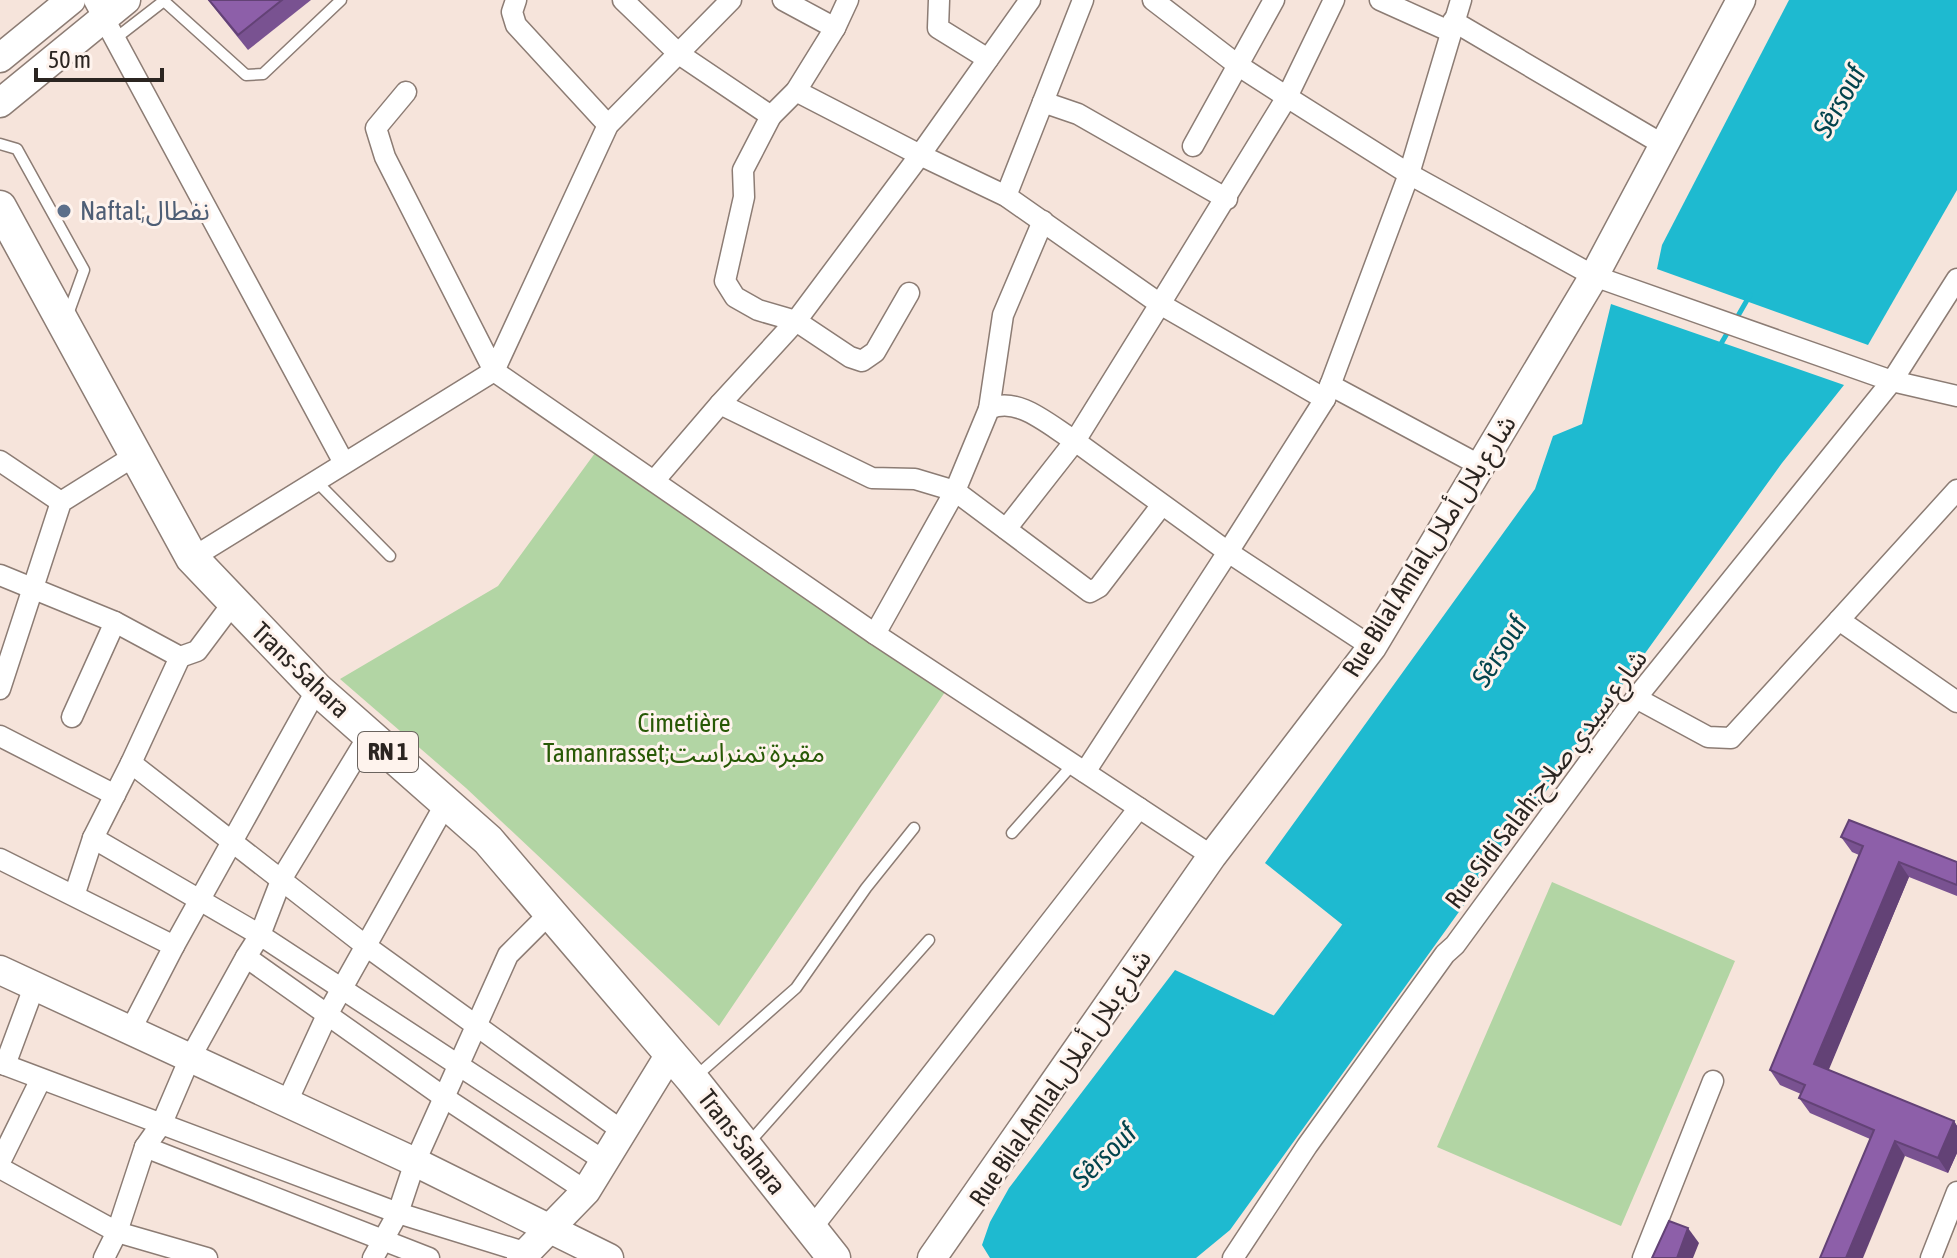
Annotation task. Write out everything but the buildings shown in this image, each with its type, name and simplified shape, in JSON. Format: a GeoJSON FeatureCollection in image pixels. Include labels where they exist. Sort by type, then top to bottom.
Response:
{"type":"FeatureCollection","features":[{"type":"Feature","properties":{"kind":"main road"},"geometry":{"type":"LineString","coordinates":[[0,58],[71,0]]}},
{"type":"Feature","properties":{"kind":"main road"},"geometry":{"type":"LineString","coordinates":[[0,103],[126,0]]}},
{"type":"Feature","properties":{"kind":"main road","name":"Rue Bilal Amlal,شارع بلال أملال"},"geometry":{"type":"LineString","coordinates":[[932,1258],[1212,856],[1372,647],[1594,276],[1741,0]]}},
{"type":"Feature","properties":{"kind":"main road","name":"Trans-Sahara"},"geometry":{"type":"LineString","coordinates":[[3,221],[192,558],[317,689],[488,840],[692,1079],[834,1258]]}},
{"type":"Feature","properties":{"kind":"main road"},"geometry":{"type":"LineString","coordinates":[[0,970],[129,1033],[415,1162],[609,1258]]}},
{"type":"Feature","properties":{"kind":"main road"},"geometry":{"type":"LineString","coordinates":[[522,1255],[552,1229],[586,1191],[670,1054]]}},
{"type":"Feature","properties":{"kind":"street"},"geometry":{"type":"LineString","coordinates":[[516,0],[512,12],[516,25],[608,125]]}},
{"type":"Feature","properties":{"kind":"street"},"geometry":{"type":"LineString","coordinates":[[623,0],[679,54],[771,116]]}},
{"type":"Feature","properties":{"kind":"street"},"geometry":{"type":"LineString","coordinates":[[192,558],[494,371],[608,125],[731,0]]}},
{"type":"Feature","properties":{"kind":"street"},"geometry":{"type":"LineString","coordinates":[[783,0],[835,28]]}},
{"type":"Feature","properties":{"kind":"street"},"geometry":{"type":"LineString","coordinates":[[848,0],[835,28],[796,91],[771,116],[743,170],[744,197],[725,281],[735,297],[758,310],[796,321],[850,357],[869,360],[909,293]]}},
{"type":"Feature","properties":{"kind":"street"},"geometry":{"type":"LineString","coordinates":[[939,0],[938,28],[988,59]]}},
{"type":"Feature","properties":{"kind":"street"},"geometry":{"type":"LineString","coordinates":[[654,481],[796,321],[920,155],[1030,0]]}},
{"type":"Feature","properties":{"kind":"street"},"geometry":{"type":"LineString","coordinates":[[1006,196],[1083,0]]}},
{"type":"Feature","properties":{"kind":"street"},"geometry":{"type":"LineString","coordinates":[[1153,0],[1239,66],[1409,174],[1594,276],[1892,381],[1957,396]]}},
{"type":"Feature","properties":{"kind":"street"},"geometry":{"type":"LineString","coordinates":[[1193,146],[1274,0]]}},
{"type":"Feature","properties":{"kind":"street"},"geometry":{"type":"LineString","coordinates":[[1006,529],[1075,441],[1227,199],[1287,97],[1334,0]]}},
{"type":"Feature","properties":{"kind":"street"},"geometry":{"type":"LineString","coordinates":[[1380,0],[1451,26],[1662,144]]}},
{"type":"Feature","properties":{"kind":"street"},"geometry":{"type":"LineString","coordinates":[[1079,768],[1228,552],[1328,392],[1409,174],[1461,0]]}},
{"type":"Feature","properties":{"kind":"street"},"geometry":{"type":"LineString","coordinates":[[105,19],[344,463]]}},
{"type":"Feature","properties":{"kind":"street"},"geometry":{"type":"LineString","coordinates":[[796,91],[1006,196],[1160,304],[1328,392],[1481,466]]}},
{"type":"Feature","properties":{"kind":"street"},"geometry":{"type":"LineString","coordinates":[[406,92],[376,128],[385,157],[494,371],[875,634],[1212,856]]}},
{"type":"Feature","properties":{"kind":"street"},"geometry":{"type":"LineString","coordinates":[[1043,102],[1078,114],[1227,199]]}},
{"type":"Feature","properties":{"kind":"street"},"geometry":{"type":"LineString","coordinates":[[875,634],[955,491],[989,409],[1003,315],[1043,221]]}},
{"type":"Feature","properties":{"kind":"street","name":"Rue Sidi Salah;شارع سيدي صلاح"},"geometry":{"type":"LineString","coordinates":[[1233,1258],[1445,954],[1465,933],[1636,698],[1892,381],[1957,279]]}},
{"type":"Feature","properties":{"kind":"street"},"geometry":{"type":"LineString","coordinates":[[720,404],[872,478],[915,479],[955,491],[1090,592],[1099,587],[1161,506]]}},
{"type":"Feature","properties":{"kind":"street"},"geometry":{"type":"LineString","coordinates":[[989,409],[999,404],[1018,406],[1075,441],[1161,506],[1372,647]]}},
{"type":"Feature","properties":{"kind":"street"},"geometry":{"type":"LineString","coordinates":[[0,689],[61,502],[136,455]]}},
{"type":"Feature","properties":{"kind":"street"},"geometry":{"type":"LineString","coordinates":[[0,461],[61,502]]}},
{"type":"Feature","properties":{"kind":"street"},"geometry":{"type":"LineString","coordinates":[[1636,698],[1708,737],[1731,738],[1957,490]]}},
{"type":"Feature","properties":{"kind":"street"},"geometry":{"type":"LineString","coordinates":[[0,575],[115,622],[180,657]]}},
{"type":"Feature","properties":{"kind":"street"},"geometry":{"type":"LineString","coordinates":[[75,893],[93,838],[180,657],[197,651],[233,603]]}},
{"type":"Feature","properties":{"kind":"street"},"geometry":{"type":"LineString","coordinates":[[1839,620],[1957,702]]}},
{"type":"Feature","properties":{"kind":"street"},"geometry":{"type":"LineString","coordinates":[[72,717],[115,622]]}},
{"type":"Feature","properties":{"kind":"street"},"geometry":{"type":"LineString","coordinates":[[129,1033],[231,839],[317,689]]}},
{"type":"Feature","properties":{"kind":"street"},"geometry":{"type":"LineString","coordinates":[[104,1258],[117,1232],[145,1147],[162,1123],[189,1060],[260,935],[282,878],[369,735]]}},
{"type":"Feature","properties":{"kind":"street"},"geometry":{"type":"LineString","coordinates":[[0,736],[115,795]]}},
{"type":"Feature","properties":{"kind":"street"},"geometry":{"type":"LineString","coordinates":[[131,763],[366,946],[621,1130]]}},
{"type":"Feature","properties":{"kind":"street"},"geometry":{"type":"LineString","coordinates":[[286,1104],[327,1015],[446,803]]}},
{"type":"Feature","properties":{"kind":"street"},"geometry":{"type":"LineString","coordinates":[[811,1229],[1139,808]]}},
{"type":"Feature","properties":{"kind":"street"},"geometry":{"type":"LineString","coordinates":[[93,838],[343,987],[606,1162]]}},
{"type":"Feature","properties":{"kind":"street"},"geometry":{"type":"LineString","coordinates":[[0,859],[75,893],[174,946]]}},
{"type":"Feature","properties":{"kind":"street"},"geometry":{"type":"LineString","coordinates":[[377,1249],[398,1213],[415,1162],[508,955],[550,913]]}},
{"type":"Feature","properties":{"kind":"street"},"geometry":{"type":"LineString","coordinates":[[246,957],[445,1098],[586,1191]]}},
{"type":"Feature","properties":{"kind":"street"},"geometry":{"type":"LineString","coordinates":[[34,987],[3,1064],[40,1081],[162,1123],[398,1213],[522,1255]]}},
{"type":"Feature","properties":{"kind":"street"},"geometry":{"type":"LineString","coordinates":[[0,1162],[40,1081]]}},
{"type":"Feature","properties":{"kind":"street"},"geometry":{"type":"LineString","coordinates":[[1643,1258],[1713,1081]]}},
{"type":"Feature","properties":{"kind":"street"},"geometry":{"type":"LineString","coordinates":[[145,1147],[377,1249],[429,1258]]}},
{"type":"Feature","properties":{"kind":"street"},"geometry":{"type":"LineString","coordinates":[[0,1168],[117,1232],[207,1258]]}},
{"type":"Feature","properties":{"kind":"street"},"geometry":{"type":"LineString","coordinates":[[1931,1258],[1957,1192]]}},
{"type":"Feature","properties":{"kind":"street","name":"Rue Sidi Salah;شارع سيدي صلاح"},"geometry":{"type":"LineString","coordinates":[[1247,1258],[1258,1220]]}},
{"type":"Feature","properties":{"kind":"lane"},"geometry":{"type":"LineString","coordinates":[[105,19],[164,0],[246,75],[253,76],[263,74],[341,0]]}},
{"type":"Feature","properties":{"kind":"lane"},"geometry":{"type":"LineString","coordinates":[[0,144],[17,149],[84,270],[64,326]]}},
{"type":"Feature","properties":{"kind":"lane"},"geometry":{"type":"LineString","coordinates":[[316,481],[390,556]]}},
{"type":"Feature","properties":{"kind":"lane"},"geometry":{"type":"LineString","coordinates":[[1012,833],[1079,768]]}},
{"type":"Feature","properties":{"kind":"lane"},"geometry":{"type":"LineString","coordinates":[[692,1079],[796,988],[866,888],[914,828]]}},
{"type":"Feature","properties":{"kind":"lane"},"geometry":{"type":"LineString","coordinates":[[746,1146],[929,940]]}},
{"type":"Feature","properties":{"kind":"green space","name":"Cimetière Tamanrasset;مقبرة تمنراست"},"geometry":{"type":"Polygon","coordinates":[[[595,453],[945,692],[719,1026],[466,788],[340,679],[498,586],[595,453]]]}},
{"type":"Feature","properties":{"kind":"green space"},"geometry":{"type":"Polygon","coordinates":[[[1552,882],[1735,961],[1621,1226],[1437,1147],[1552,882]]]}},
{"type":"Feature","properties":{"kind":"water"},"geometry":{"type":"Polygon","coordinates":[[[1789,0],[1957,0],[1957,190],[1868,345],[1657,269],[1662,245],[1789,0]]]}},
{"type":"Feature","properties":{"kind":"water"},"geometry":{"type":"Polygon","coordinates":[[[1611,304],[1844,385],[1782,463],[1230,1230],[1196,1258],[990,1258],[982,1245],[990,1222],[1009,1188],[1175,970],[1277,1017],[1344,926],[1265,863],[1535,489],[1553,436],[1582,424],[1611,304]]]}},
{"type":"Feature","properties":{"kind":"waterway","name":"Sêrsouf"},"geometry":{"type":"LineString","coordinates":[[1735,321],[1750,295]]}},
{"type":"Feature","properties":{"kind":"waterway","name":"Sêrsouf"},"geometry":{"type":"LineString","coordinates":[[1718,349],[1729,330]]}},
{"type":"Feature","properties":{"kind":"waterway","name":"Sêrsouf"},"geometry":{"type":"LineString","coordinates":[[1272,1022],[1348,921]]}},
{"type":"Feature","properties":{"kind":"place","name":"Naftal;نفطال"},"geometry":{"type":"Point","coordinates":[64,211]}}]}
